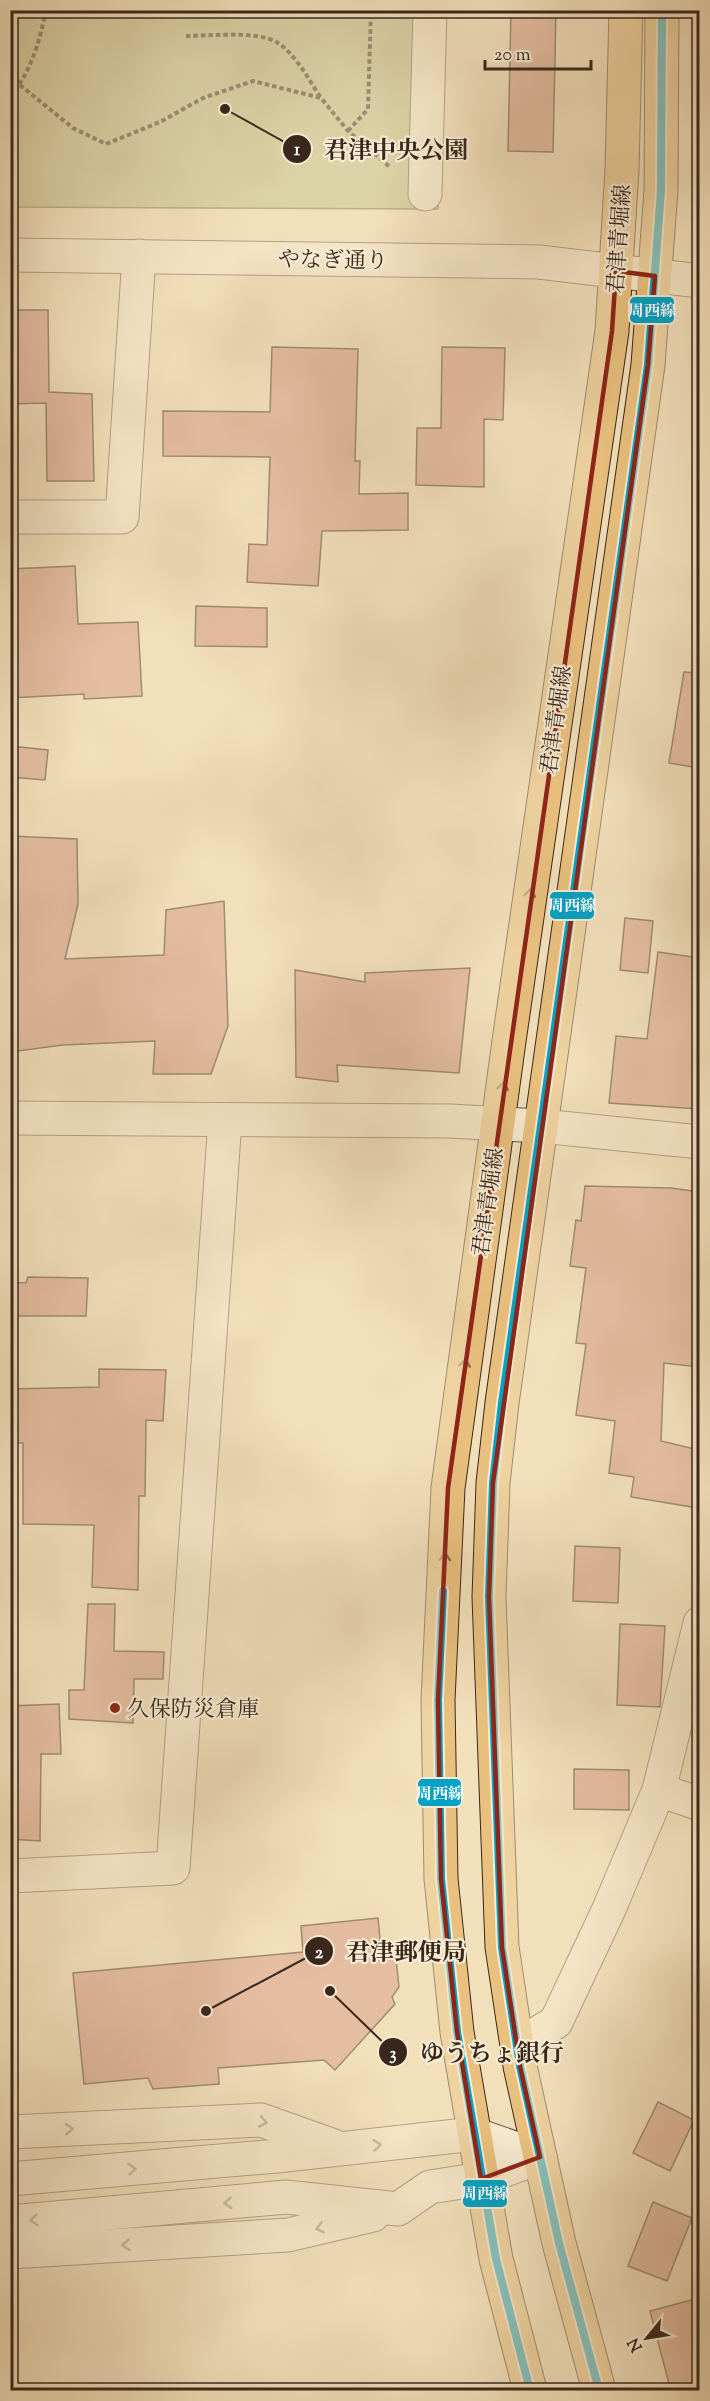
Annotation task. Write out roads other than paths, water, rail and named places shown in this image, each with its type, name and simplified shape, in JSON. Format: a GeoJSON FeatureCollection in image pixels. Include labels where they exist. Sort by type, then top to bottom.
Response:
{"type":"FeatureCollection","features":[{"type":"Feature","properties":{"kind":"main road","name":"君津青堀線"},"geometry":{"type":"LineString","coordinates":[[530,2391],[495,2259],[457,2032],[441,1879],[438,1700],[448,1488],[497,1125],[612,331],[622,170],[626,10]]}},
{"type":"Feature","properties":{"kind":"main road","name":"君津青堀線"},"geometry":{"type":"LineString","coordinates":[[599,2391],[559,2243],[520,2066],[502,1947],[489,1597],[493,1483],[502,1403],[648,365],[661,190],[662,10]]}},
{"type":"Feature","properties":{"kind":"street"},"geometry":{"type":"LineString","coordinates":[[425,194],[430,10]]}},
{"type":"Feature","properties":{"kind":"street","name":"やなぎ通り"},"geometry":{"type":"LineString","coordinates":[[10,255],[539,262],[699,281]]}},
{"type":"Feature","properties":{"kind":"street"},"geometry":{"type":"LineString","coordinates":[[10,517],[122,518],[139,256]]}},
{"type":"Feature","properties":{"kind":"street"},"geometry":{"type":"LineString","coordinates":[[10,1118],[450,1121],[541,1126],[699,1142]]}},
{"type":"Feature","properties":{"kind":"street"},"geometry":{"type":"LineString","coordinates":[[10,1876],[173,1868],[225,1120]]}},
{"type":"Feature","properties":{"kind":"street"},"geometry":{"type":"LineString","coordinates":[[518,2045],[556,2022],[609,1909],[658,1790],[699,1623]]}},
{"type":"Feature","properties":{"kind":"street"},"geometry":{"type":"LineString","coordinates":[[658,1790],[699,1804]]}},
{"type":"Feature","properties":{"kind":"street"},"geometry":{"type":"LineString","coordinates":[[10,2132],[261,2120],[341,2149]]}},
{"type":"Feature","properties":{"kind":"street"},"geometry":{"type":"LineString","coordinates":[[10,2179],[277,2156],[474,2134],[540,2157]]}},
{"type":"Feature","properties":{"kind":"street"},"geometry":{"type":"LineString","coordinates":[[10,2252],[288,2235],[398,2209],[430,2187],[481,2179],[540,2157]]}},
{"type":"Feature","properties":{"kind":"street"},"geometry":{"type":"LineString","coordinates":[[10,2222],[286,2198],[398,2209]]}},
{"type":"Feature","properties":{"kind":"place","name":"君津中央公園"},"geometry":{"type":"Point","coordinates":[225,109]}},
{"type":"Feature","properties":{"kind":"place","name":"久保防災倉庫"},"geometry":{"type":"Point","coordinates":[115,1708]}},
{"type":"Feature","properties":{"kind":"place","name":"ゆうちょ銀行"},"geometry":{"type":"Point","coordinates":[330,1991]}},
{"type":"Feature","properties":{"kind":"place","name":"君津郵便局"},"geometry":{"type":"Point","coordinates":[206,2011]}}]}
